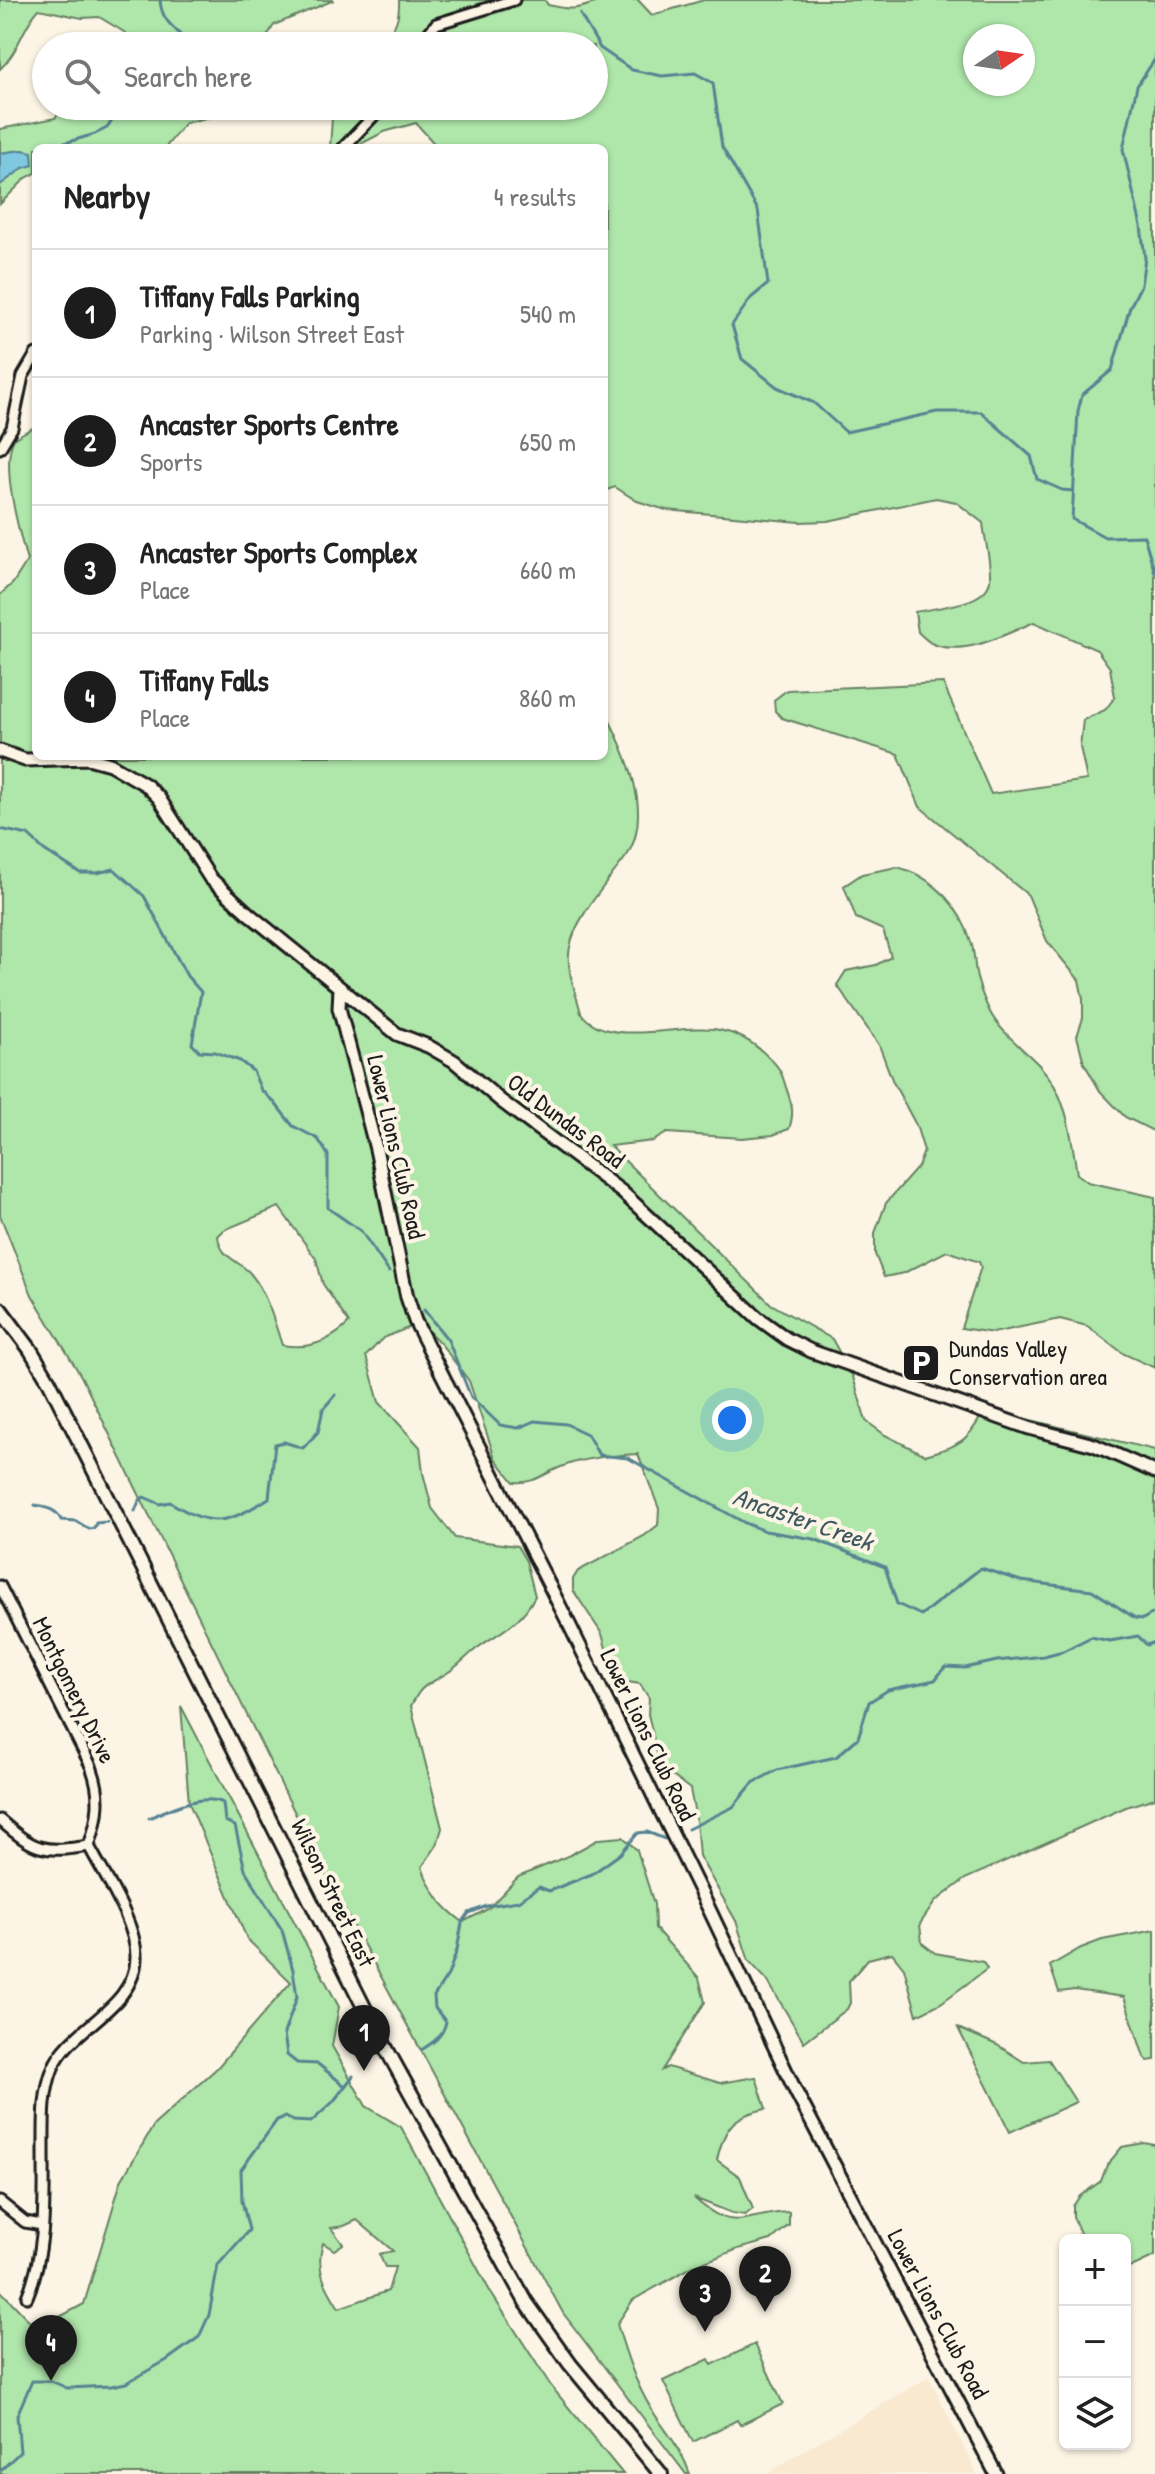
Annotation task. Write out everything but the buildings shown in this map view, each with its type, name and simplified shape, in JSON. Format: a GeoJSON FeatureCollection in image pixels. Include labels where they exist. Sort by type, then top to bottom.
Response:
{"type":"FeatureCollection","features":[{"type":"Feature","properties":{"kind":"main road","name":"Wilson Street East"},"geometry":{"type":"LineString","coordinates":[[0,1309],[49,1381],[372,2023],[526,2302],[570,2364],[661,2474]]}},
{"type":"Feature","properties":{"kind":"street"},"geometry":{"type":"LineString","coordinates":[[429,32],[436,24],[514,0]]}},
{"type":"Feature","properties":{"kind":"street"},"geometry":{"type":"LineString","coordinates":[[347,144],[370,120]]}},
{"type":"Feature","properties":{"kind":"street"},"geometry":{"type":"LineString","coordinates":[[0,448],[12,428],[23,376],[32,361]]}},
{"type":"Feature","properties":{"kind":"street","name":"Old Dundas Road"},"geometry":{"type":"LineString","coordinates":[[0,751],[32,760]]}},
{"type":"Feature","properties":{"kind":"street","name":"Old Dundas Road"},"geometry":{"type":"LineString","coordinates":[[95,760],[110,764],[146,785],[159,798],[210,878],[249,914],[397,1034],[428,1046],[454,1061],[622,1192],[758,1318],[787,1339],[811,1351],[1029,1428],[1094,1445],[1155,1472]]}},
{"type":"Feature","properties":{"kind":"street","name":"Lower Lions Club Road"},"geometry":{"type":"LineString","coordinates":[[340,988],[339,1008],[376,1149],[407,1297],[415,1321],[577,1639],[796,2092],[996,2474]]}},
{"type":"Feature","properties":{"kind":"street","name":"Montgomery Drive"},"geometry":{"type":"LineString","coordinates":[[0,1586],[98,1785],[99,1811],[89,1846]]}},
{"type":"Feature","properties":{"kind":"street"},"geometry":{"type":"LineString","coordinates":[[1,1821],[24,1841],[47,1851],[89,1846],[126,1919],[135,1944],[136,1961],[131,1979],[121,1994],[54,2064],[44,2116],[41,2255],[27,2297]]}},
{"type":"Feature","properties":{"kind":"street"},"geometry":{"type":"LineString","coordinates":[[0,2202],[25,2222],[42,2225]]}},
{"type":"Feature","properties":{"kind":"shaded area"},"geometry":{"type":"Polygon","coordinates":[[[929,2377],[977,2474],[767,2474],[796,2455],[929,2377]]]}},
{"type":"Feature","properties":{"kind":"green space"},"geometry":{"type":"Polygon","coordinates":[[[0,0],[334,0],[274,25],[270,32],[124,32],[99,17],[82,18],[39,9],[12,55],[0,69],[0,0]]]}},
{"type":"Feature","properties":{"kind":"green space"},"geometry":{"type":"Polygon","coordinates":[[[399,0],[545,0],[548,5],[572,9],[605,0],[638,0],[652,15],[704,0],[1155,0],[1155,1132],[1125,1117],[1100,1091],[1084,1063],[1077,1036],[1083,1018],[1079,980],[1047,941],[1028,895],[920,807],[898,754],[782,718],[775,711],[774,700],[787,690],[943,683],[991,794],[1087,780],[1080,747],[1083,720],[1105,710],[1115,697],[1110,668],[1097,650],[1034,622],[998,638],[958,648],[933,644],[918,632],[915,612],[971,600],[987,588],[990,579],[983,523],[956,502],[936,498],[828,521],[800,522],[666,510],[637,501],[615,487],[608,490],[608,144],[434,144],[416,123],[384,132],[361,144],[330,144],[332,120],[608,120],[608,32],[390,32],[399,0]]]}},
{"type":"Feature","properties":{"kind":"green space"},"geometry":{"type":"Polygon","coordinates":[[[45,120],[198,120],[185,123],[168,144],[32,144],[32,164],[23,150],[0,153],[0,129],[45,120]]]}},
{"type":"Feature","properties":{"kind":"green space"},"geometry":{"type":"Polygon","coordinates":[[[32,165],[32,175],[0,204],[0,185],[23,168],[32,165]]]}},
{"type":"Feature","properties":{"kind":"green space"},"geometry":{"type":"Polygon","coordinates":[[[32,428],[32,760],[608,760],[608,718],[633,780],[638,818],[628,854],[590,905],[572,939],[569,963],[581,1013],[593,1024],[627,1033],[703,1028],[725,1031],[742,1038],[758,1048],[778,1068],[792,1110],[789,1129],[773,1135],[742,1138],[667,1133],[653,1141],[610,1146],[771,1304],[832,1339],[853,1377],[866,1421],[885,1435],[925,1455],[962,1441],[985,1409],[1155,1450],[1155,1798],[1126,1807],[965,1879],[935,1902],[920,1924],[922,1943],[935,1953],[983,1962],[987,1969],[941,2003],[917,2015],[904,1968],[892,1953],[868,1959],[849,1981],[850,2003],[847,2009],[804,2042],[767,1980],[749,1961],[736,1921],[699,1856],[690,1789],[666,1771],[658,1758],[648,1714],[649,1698],[640,1684],[615,1680],[602,1634],[573,1590],[573,1579],[578,1571],[644,1536],[658,1525],[659,1509],[638,1454],[580,1461],[533,1480],[514,1482],[495,1458],[469,1381],[423,1326],[415,1325],[383,1338],[366,1356],[379,1402],[420,1447],[432,1508],[455,1538],[517,1546],[526,1561],[535,1596],[516,1621],[451,1671],[426,1686],[411,1706],[442,1828],[437,1845],[422,1867],[429,1884],[443,1904],[463,1922],[488,1909],[518,1877],[599,1839],[623,1837],[637,1850],[654,1904],[655,1928],[699,1978],[705,2002],[662,2070],[668,2067],[720,2083],[756,2077],[766,2109],[745,2115],[732,2125],[723,2139],[717,2160],[740,2177],[753,2209],[745,2215],[732,2213],[694,2198],[720,2216],[730,2219],[789,2212],[789,2225],[771,2240],[692,2267],[633,2300],[617,2324],[641,2389],[678,2448],[690,2474],[686,2474],[563,2313],[319,1862],[81,1376],[32,1295],[0,1215],[0,595],[13,583],[27,561],[10,481],[10,450],[14,439],[32,428]],[[279,1207],[224,1230],[218,1236],[226,1254],[250,1273],[261,1289],[282,1345],[318,1343],[349,1323],[323,1284],[316,1259],[279,1207]]]}},
{"type":"Feature","properties":{"kind":"green space"},"geometry":{"type":"Polygon","coordinates":[[[897,867],[933,885],[960,916],[971,942],[977,978],[990,1012],[1006,1034],[1040,1066],[1057,1090],[1067,1117],[1077,1174],[1088,1182],[1155,1197],[1155,1368],[1124,1354],[1087,1326],[1060,1319],[993,1333],[961,1328],[981,1267],[979,1262],[947,1251],[904,1273],[884,1277],[875,1254],[875,1233],[886,1203],[918,1167],[924,1151],[916,1125],[893,1082],[879,1045],[837,985],[846,971],[876,965],[891,957],[883,930],[856,918],[844,886],[862,874],[897,867]]]}},
{"type":"Feature","properties":{"kind":"green space"},"geometry":{"type":"Polygon","coordinates":[[[181,1706],[339,2007],[332,2046],[366,2106],[401,2127],[491,2293],[551,2386],[623,2474],[0,2474],[0,2290],[37,2329],[84,2304],[121,2181],[154,2125],[217,2068],[291,1982],[247,1939],[189,1803],[181,1706]],[[357,2220],[331,2228],[343,2244],[334,2250],[323,2243],[320,2261],[326,2285],[339,2308],[388,2291],[395,2267],[385,2267],[379,2254],[393,2251],[357,2220]]]}},
{"type":"Feature","properties":{"kind":"green space"},"geometry":{"type":"Polygon","coordinates":[[[1155,1930],[1155,2060],[1148,2061],[1124,1997],[1075,1990],[1059,1992],[1050,1966],[1102,1940],[1155,1930]]]}},
{"type":"Feature","properties":{"kind":"green space"},"geometry":{"type":"Polygon","coordinates":[[[958,2028],[997,2045],[1024,2062],[1049,2060],[1076,2102],[1010,2132],[958,2028]]]}},
{"type":"Feature","properties":{"kind":"green space"},"geometry":{"type":"Polygon","coordinates":[[[1144,2143],[1155,2145],[1155,2256],[1131,2267],[1131,2234],[1080,2234],[1073,2217],[1073,2206],[1080,2196],[1101,2181],[1107,2165],[1122,2147],[1144,2143]]]}},
{"type":"Feature","properties":{"kind":"green space"},"geometry":{"type":"Polygon","coordinates":[[[755,2344],[783,2404],[740,2425],[737,2420],[693,2442],[663,2381],[709,2359],[712,2365],[755,2344]]]}},
{"type":"Feature","properties":{"kind":"water"},"geometry":{"type":"Polygon","coordinates":[[[32,152],[32,165],[23,168],[0,185],[0,153],[32,152]]]}},
{"type":"Feature","properties":{"kind":"waterway"},"geometry":{"type":"LineString","coordinates":[[160,0],[167,21],[177,32]]}},
{"type":"Feature","properties":{"kind":"waterway"},"geometry":{"type":"LineString","coordinates":[[580,14],[591,32]]}},
{"type":"Feature","properties":{"kind":"waterway"},"geometry":{"type":"LineString","coordinates":[[608,54],[632,70],[662,76],[695,73],[713,83],[722,147],[758,210],[768,284],[751,298],[732,325],[742,359],[777,387],[814,403],[846,432],[937,412],[981,412],[1031,456],[1037,479],[1062,490],[1073,491]]}},
{"type":"Feature","properties":{"kind":"waterway"},"geometry":{"type":"LineString","coordinates":[[1155,59],[1137,86],[1123,149],[1141,226],[1145,258],[1141,285],[1130,307],[1112,370],[1082,395],[1078,411],[1072,519],[1105,537],[1144,536],[1155,573]]}},
{"type":"Feature","properties":{"kind":"waterway"},"geometry":{"type":"LineString","coordinates":[[61,144],[95,134],[107,128],[112,120]]}},
{"type":"Feature","properties":{"kind":"waterway","name":"Ancaster Creek"},"geometry":{"type":"LineString","coordinates":[[0,829],[28,835],[44,850],[80,873],[114,869],[144,896],[187,976],[201,992],[192,1044],[199,1051],[215,1052],[240,1061],[253,1071],[261,1090],[293,1126],[318,1139],[328,1155],[328,1208],[361,1231],[389,1272]]}},
{"type":"Feature","properties":{"kind":"waterway","name":"Ancaster Creek"},"geometry":{"type":"LineString","coordinates":[[424,1310],[448,1340],[471,1397],[500,1425],[518,1428],[535,1421],[566,1424],[587,1434],[599,1455],[628,1458],[745,1523],[765,1531],[814,1539],[885,1567],[897,1604],[921,1615],[981,1568],[1021,1581],[1092,1590],[1135,1618],[1143,1619],[1155,1612]]}},
{"type":"Feature","properties":{"kind":"waterway"},"geometry":{"type":"LineString","coordinates":[[135,1511],[144,1497],[160,1504],[170,1502],[209,1519],[231,1518],[254,1507],[269,1498],[275,1444],[284,1442],[303,1448],[318,1432],[323,1409],[335,1395]]}},
{"type":"Feature","properties":{"kind":"waterway"},"geometry":{"type":"LineString","coordinates":[[35,1505],[54,1511],[61,1520],[76,1521],[89,1529],[94,1528],[96,1523],[107,1522]]}},
{"type":"Feature","properties":{"kind":"waterway"},"geometry":{"type":"LineString","coordinates":[[688,1829],[733,1807],[753,1783],[777,1770],[836,1757],[858,1738],[869,1702],[888,1690],[935,1680],[945,1667],[965,1668],[1044,1656],[1063,1651],[1091,1637],[1110,1641],[1138,1636],[1147,1645],[1155,1642]]}},
{"type":"Feature","properties":{"kind":"waterway"},"geometry":{"type":"LineString","coordinates":[[149,1818],[196,1801],[215,1800],[223,1803],[225,1821],[235,1826],[245,1870],[282,1930],[293,1970],[297,1997],[284,2033],[287,2055],[297,2063],[318,2064],[345,2086]]}},
{"type":"Feature","properties":{"kind":"waterway"},"geometry":{"type":"LineString","coordinates":[[421,2050],[437,2039],[445,2027],[446,2022],[435,2008],[434,1996],[448,1975],[462,1923],[469,1913],[487,1906],[518,1901],[539,1887],[549,1891],[592,1874],[620,1854],[638,1833],[647,1832],[665,1839]]}},
{"type":"Feature","properties":{"kind":"waterway"},"geometry":{"type":"LineString","coordinates":[[0,2471],[20,2452],[17,2415],[32,2381],[51,2381],[67,2388],[126,2383],[199,2337],[209,2315],[218,2265],[249,2230],[242,2201],[241,2170],[277,2120],[285,2117],[293,2121],[311,2122],[333,2102],[353,2076]]}},
{"type":"Feature","properties":{"kind":"place","name":"Dundas Valley Conservation area"},"geometry":{"type":"Point","coordinates":[921,1363]}},
{"type":"Feature","properties":{"kind":"place","name":"Tiffany Falls Parking"},"geometry":{"type":"Point","coordinates":[364,2071]}},
{"type":"Feature","properties":{"kind":"place","name":"Ancaster Sports Centre"},"geometry":{"type":"Point","coordinates":[765,2312]}},
{"type":"Feature","properties":{"kind":"place","name":"Ancaster Sports Complex"},"geometry":{"type":"Point","coordinates":[705,2332]}},
{"type":"Feature","properties":{"kind":"place","name":"Tiffany Falls"},"geometry":{"type":"Point","coordinates":[51,2381]}}]}
